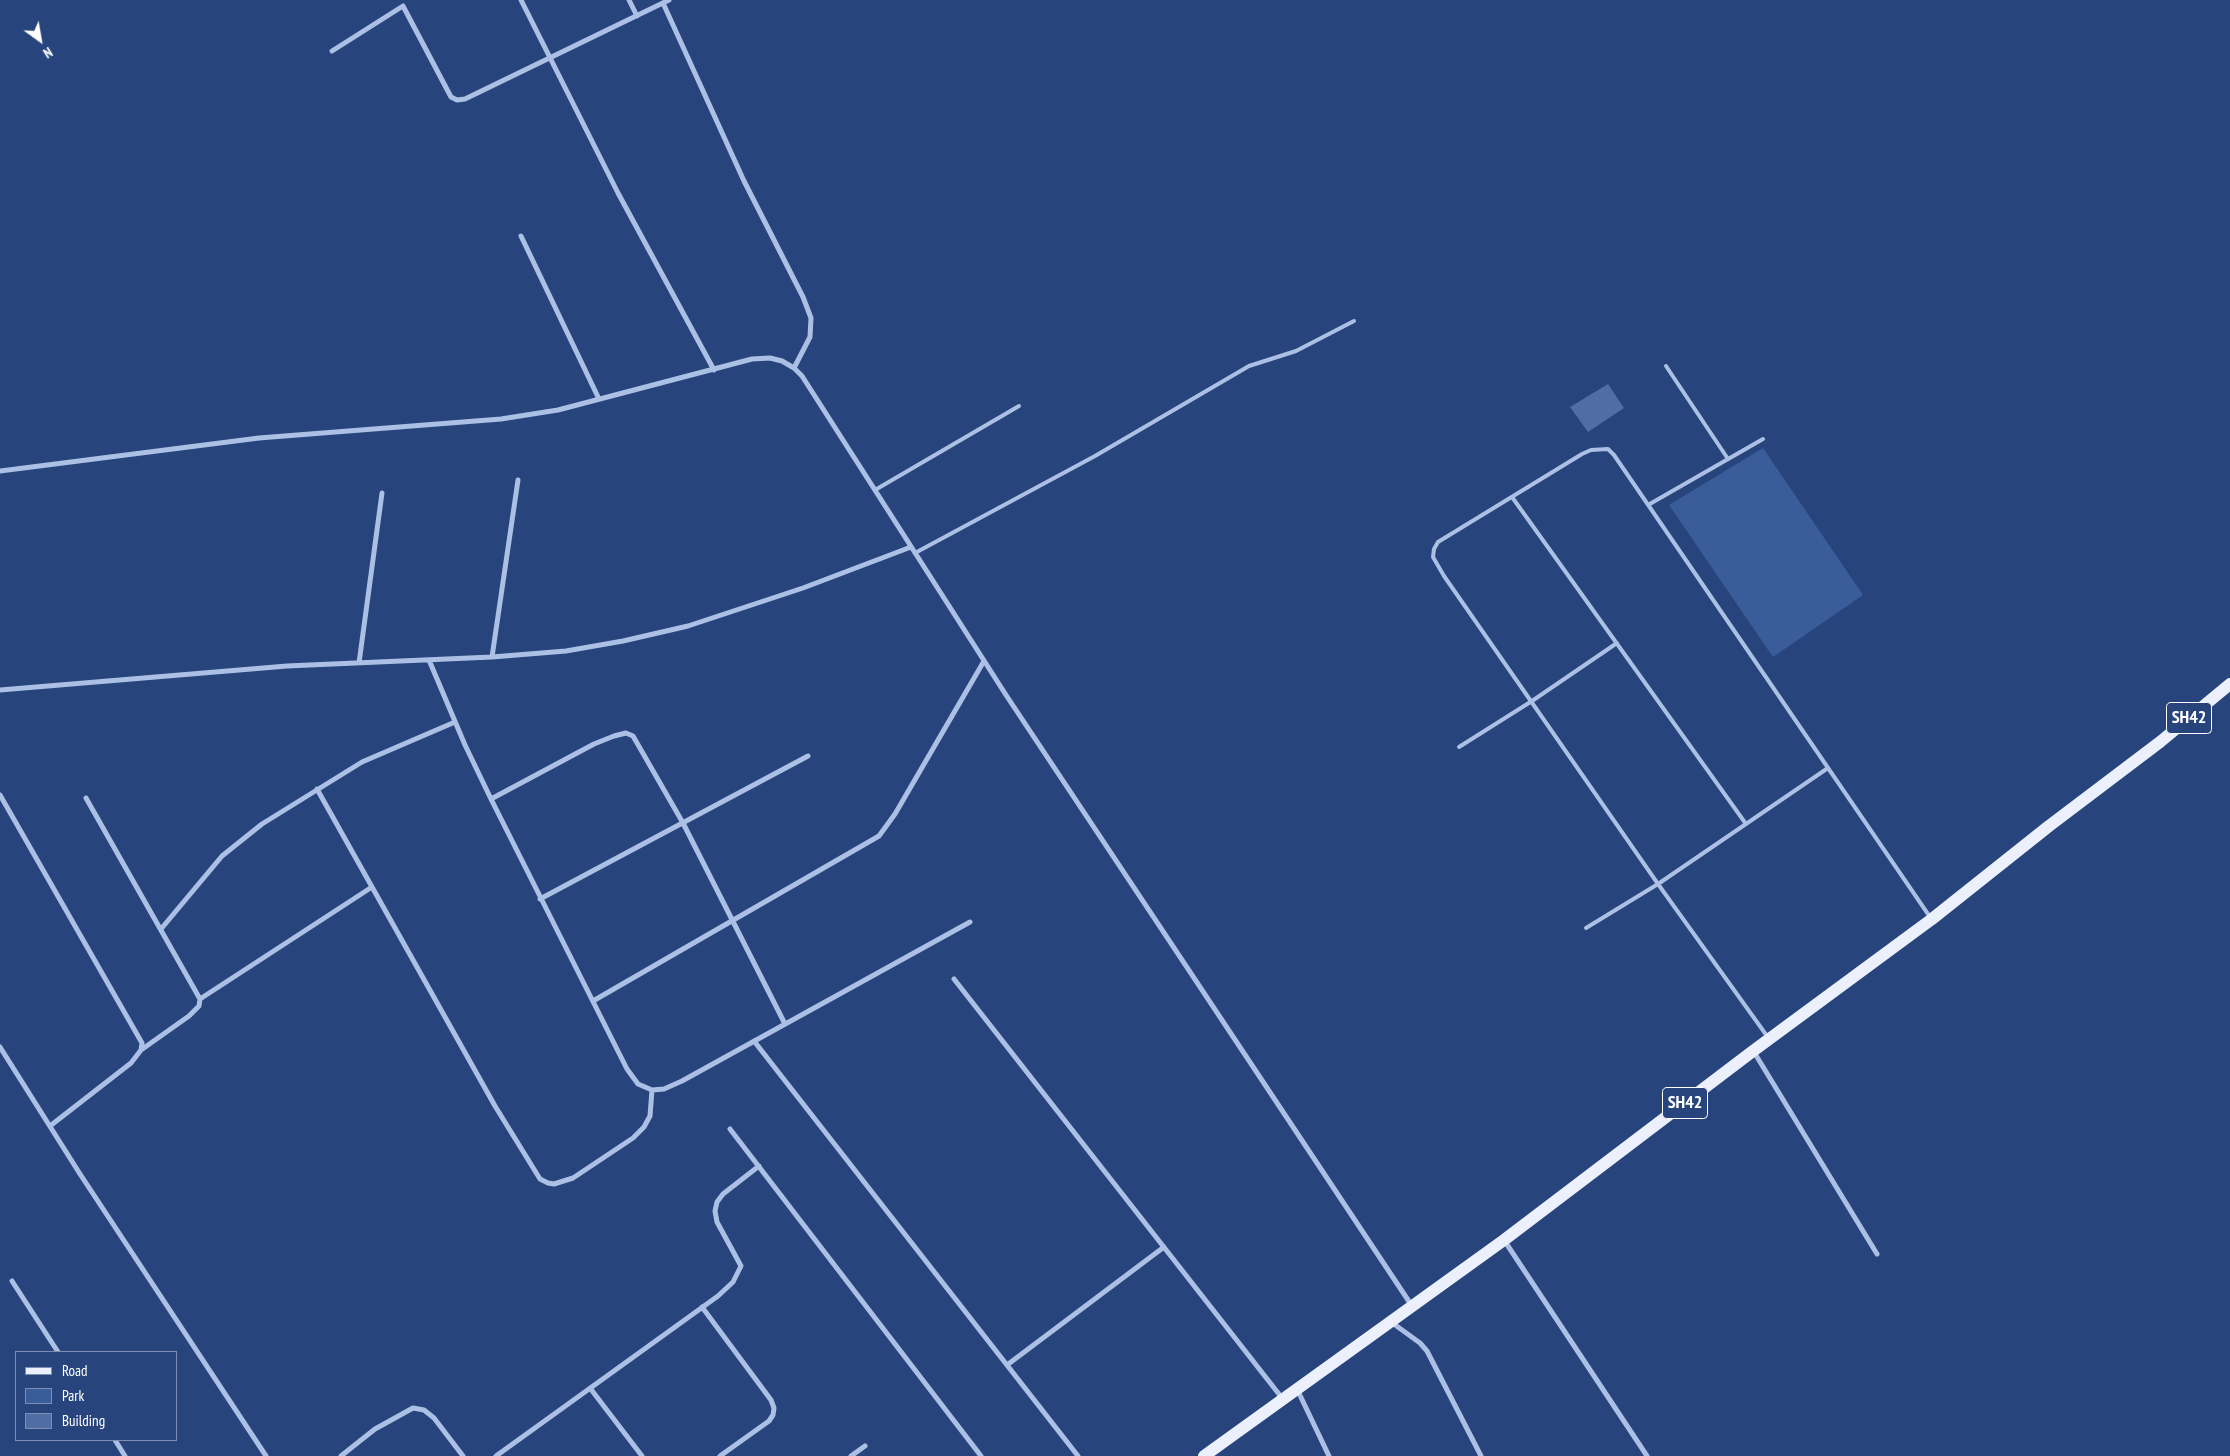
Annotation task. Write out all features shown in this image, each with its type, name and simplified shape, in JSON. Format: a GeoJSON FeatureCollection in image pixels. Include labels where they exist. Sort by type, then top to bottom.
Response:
{"type":"FeatureCollection","features":[{"type":"Feature","properties":{"kind":"main road","name":"SH42"},"geometry":{"type":"LineString","coordinates":[[1204,1456],[1297,1387],[1504,1240],[1753,1051],[1932,919],[2049,826],[2160,742],[2230,684]]}},
{"type":"Feature","properties":{"kind":"street"},"geometry":{"type":"LineString","coordinates":[[400,0],[444,86],[451,96],[457,100],[465,99],[666,1],[744,181],[803,297],[811,318],[810,337],[794,368]]}},
{"type":"Feature","properties":{"kind":"street"},"geometry":{"type":"LineString","coordinates":[[521,0],[618,192],[714,370]]}},
{"type":"Feature","properties":{"kind":"street"},"geometry":{"type":"LineString","coordinates":[[629,0],[637,16]]}},
{"type":"Feature","properties":{"kind":"street"},"geometry":{"type":"LineString","coordinates":[[332,50],[403,6]]}},
{"type":"Feature","properties":{"kind":"street"},"geometry":{"type":"LineString","coordinates":[[521,236],[599,399]]}},
{"type":"Feature","properties":{"kind":"street"},"geometry":{"type":"LineString","coordinates":[[0,472],[259,438],[501,420],[558,410],[752,360],[770,358],[782,361],[794,368],[802,376],[984,661],[1412,1306]]}},
{"type":"Feature","properties":{"kind":"street"},"geometry":{"type":"LineString","coordinates":[[492,657],[518,480]]}},
{"type":"Feature","properties":{"kind":"street"},"geometry":{"type":"LineString","coordinates":[[359,663],[382,493]]}},
{"type":"Feature","properties":{"kind":"street"},"geometry":{"type":"LineString","coordinates":[[0,690],[288,666],[492,657],[566,651],[623,641],[688,626],[803,588],[911,547]]}},
{"type":"Feature","properties":{"kind":"street"},"geometry":{"type":"LineString","coordinates":[[429,660],[455,722],[540,899],[627,1069],[638,1084],[652,1090],[664,1089],[682,1081],[970,922]]}},
{"type":"Feature","properties":{"kind":"street"},"geometry":{"type":"LineString","coordinates":[[593,1001],[879,836],[895,814],[984,661]]}},
{"type":"Feature","properties":{"kind":"street"},"geometry":{"type":"LineString","coordinates":[[161,929],[212,868],[236,843],[317,789],[362,762],[455,722]]}},
{"type":"Feature","properties":{"kind":"street"},"geometry":{"type":"LineString","coordinates":[[491,799],[594,744],[626,734],[633,736],[640,744],[683,823],[785,1024]]}},
{"type":"Feature","properties":{"kind":"street"},"geometry":{"type":"LineString","coordinates":[[540,899],[808,756]]}},
{"type":"Feature","properties":{"kind":"street"},"geometry":{"type":"LineString","coordinates":[[317,789],[495,1106],[540,1179],[548,1183],[562,1183],[581,1173],[632,1138],[644,1127],[650,1116],[652,1090]]}},
{"type":"Feature","properties":{"kind":"street"},"geometry":{"type":"LineString","coordinates":[[0,795],[139,1036],[142,1043],[141,1050]]}},
{"type":"Feature","properties":{"kind":"street"},"geometry":{"type":"LineString","coordinates":[[50,1126],[131,1063],[141,1050],[188,1016],[199,1006],[200,999],[86,798]]}},
{"type":"Feature","properties":{"kind":"street"},"geometry":{"type":"LineString","coordinates":[[200,999],[372,887]]}},
{"type":"Feature","properties":{"kind":"street"},"geometry":{"type":"LineString","coordinates":[[954,978],[1282,1398]]}},
{"type":"Feature","properties":{"kind":"street"},"geometry":{"type":"LineString","coordinates":[[754,1041],[1078,1456]]}},
{"type":"Feature","properties":{"kind":"street"},"geometry":{"type":"LineString","coordinates":[[0,1047],[266,1456]]}},
{"type":"Feature","properties":{"kind":"street"},"geometry":{"type":"LineString","coordinates":[[1753,1051],[1877,1254]]}},
{"type":"Feature","properties":{"kind":"street"},"geometry":{"type":"LineString","coordinates":[[730,1129],[981,1456]]}},
{"type":"Feature","properties":{"kind":"street"},"geometry":{"type":"LineString","coordinates":[[496,1456],[702,1307],[733,1282],[741,1266],[716,1222],[715,1211],[717,1202],[723,1194],[759,1166]]}},
{"type":"Feature","properties":{"kind":"street"},"geometry":{"type":"LineString","coordinates":[[1504,1240],[1647,1456]]}},
{"type":"Feature","properties":{"kind":"street"},"geometry":{"type":"LineString","coordinates":[[1007,1365],[1164,1248]]}},
{"type":"Feature","properties":{"kind":"street"},"geometry":{"type":"LineString","coordinates":[[12,1281],[57,1351]]}},
{"type":"Feature","properties":{"kind":"street"},"geometry":{"type":"LineString","coordinates":[[702,1307],[774,1408],[773,1415],[769,1421],[720,1456]]}},
{"type":"Feature","properties":{"kind":"street"},"geometry":{"type":"LineString","coordinates":[[1390,1322],[1420,1343],[1428,1351],[1481,1456]]}},
{"type":"Feature","properties":{"kind":"street"},"geometry":{"type":"LineString","coordinates":[[1297,1387],[1329,1456]]}},
{"type":"Feature","properties":{"kind":"street"},"geometry":{"type":"LineString","coordinates":[[590,1388],[642,1456]]}},
{"type":"Feature","properties":{"kind":"street"},"geometry":{"type":"LineString","coordinates":[[341,1456],[375,1429],[412,1408],[424,1410],[434,1418],[462,1456]]}},
{"type":"Feature","properties":{"kind":"street"},"geometry":{"type":"LineString","coordinates":[[115,1441],[125,1456]]}},
{"type":"Feature","properties":{"kind":"street"},"geometry":{"type":"LineString","coordinates":[[851,1456],[865,1446]]}},
{"type":"Feature","properties":{"kind":"lane"},"geometry":{"type":"LineString","coordinates":[[915,553],[1095,456],[1249,366],[1296,351],[1354,321]]}},
{"type":"Feature","properties":{"kind":"lane"},"geometry":{"type":"LineString","coordinates":[[1666,366],[1728,459]]}},
{"type":"Feature","properties":{"kind":"lane"},"geometry":{"type":"LineString","coordinates":[[875,490],[1019,406]]}},
{"type":"Feature","properties":{"kind":"lane"},"geometry":{"type":"LineString","coordinates":[[1648,505],[1762,439]]}},
{"type":"Feature","properties":{"kind":"lane"},"geometry":{"type":"LineString","coordinates":[[1770,1039],[1658,884],[1433,557],[1434,549],[1438,542],[1582,454],[1601,448],[1608,449],[1614,455],[1932,919]]}},
{"type":"Feature","properties":{"kind":"lane"},"geometry":{"type":"LineString","coordinates":[[1512,497],[1746,824]]}},
{"type":"Feature","properties":{"kind":"lane"},"geometry":{"type":"LineString","coordinates":[[1459,746],[1532,701],[1617,643]]}},
{"type":"Feature","properties":{"kind":"lane"},"geometry":{"type":"LineString","coordinates":[[1586,928],[1658,884],[1828,768]]}},
{"type":"Feature","properties":{"kind":"green space"},"geometry":{"type":"Polygon","coordinates":[[[1763,448],[1863,595],[1773,657],[1669,505],[1763,448]]]}},
{"type":"Feature","properties":{"kind":"building"},"geometry":{"type":"Polygon","coordinates":[[[1608,384],[1624,408],[1588,432],[1570,407],[1608,384]]]}}]}
